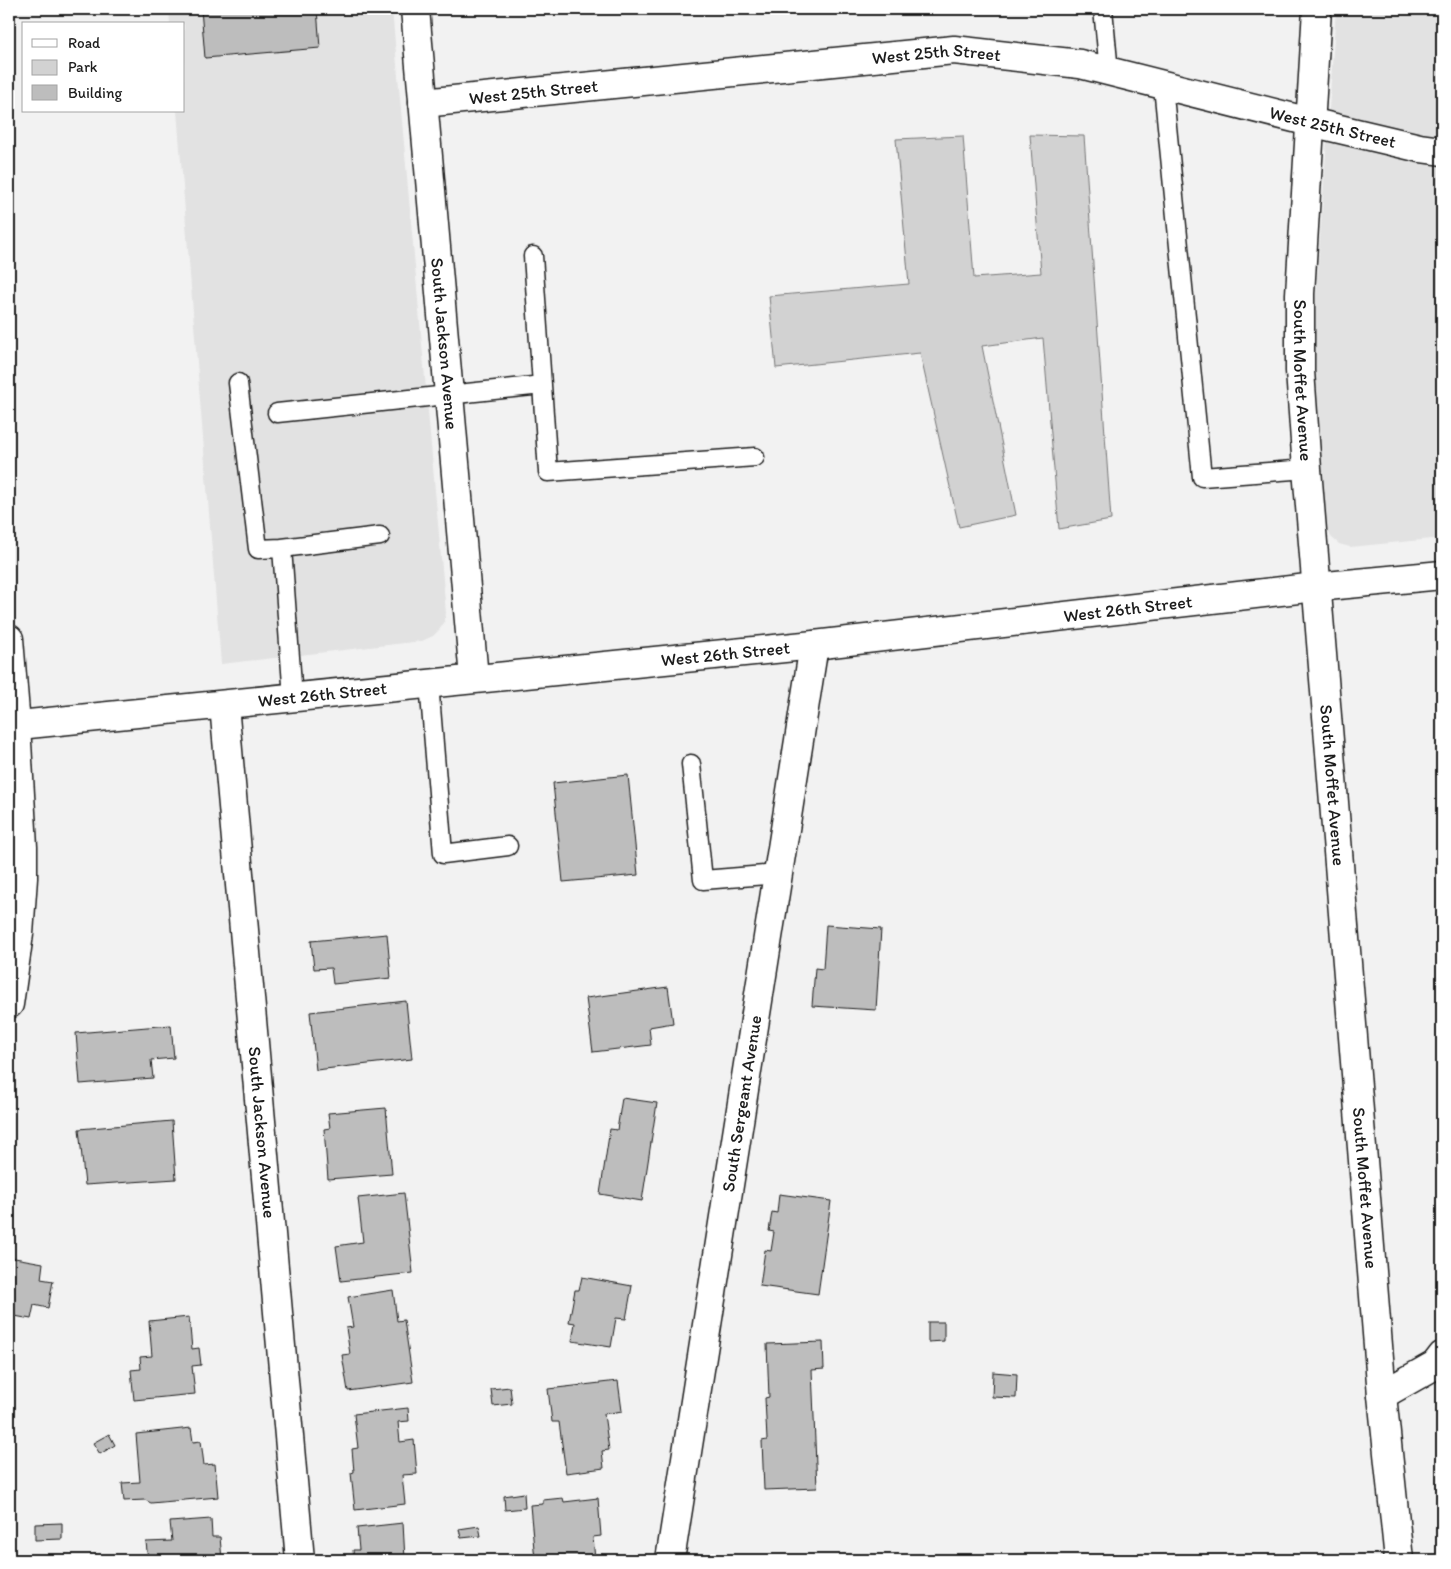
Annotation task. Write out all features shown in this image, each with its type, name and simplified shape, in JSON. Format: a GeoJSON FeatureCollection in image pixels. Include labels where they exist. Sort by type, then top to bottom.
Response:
{"type":"FeatureCollection","features":[{"type":"Feature","properties":{"kind":"street","name":"South Jackson Avenue"},"geometry":{"type":"LineString","coordinates":[[415,9],[474,678]]}},
{"type":"Feature","properties":{"kind":"street","name":"South Moffet Avenue"},"geometry":{"type":"LineString","coordinates":[[1317,9],[1301,264],[1300,371],[1382,1394],[1399,1560]]}},
{"type":"Feature","properties":{"kind":"street","name":"West 25th Street"},"geometry":{"type":"LineString","coordinates":[[423,103],[954,50],[1080,64],[1310,122],[1420,148],[1442,151]]}},
{"type":"Feature","properties":{"kind":"street","name":"West 26th Street"},"geometry":{"type":"LineString","coordinates":[[12,725],[814,645],[1316,587],[1442,575]]}},
{"type":"Feature","properties":{"kind":"street"},"geometry":{"type":"LineString","coordinates":[[9,639],[12,725],[23,847],[19,934],[9,1004]]}},
{"type":"Feature","properties":{"kind":"street","name":"South Sergeant Avenue"},"geometry":{"type":"LineString","coordinates":[[670,1560],[814,645]]}},
{"type":"Feature","properties":{"kind":"street","name":"South Jackson Avenue"},"geometry":{"type":"LineString","coordinates":[[224,705],[300,1560]]}},
{"type":"Feature","properties":{"kind":"street"},"geometry":{"type":"LineString","coordinates":[[1382,1394],[1435,1364],[1442,1356]]}},
{"type":"Feature","properties":{"kind":"lane"},"geometry":{"type":"LineString","coordinates":[[1103,9],[1108,72]]}},
{"type":"Feature","properties":{"kind":"lane"},"geometry":{"type":"LineString","coordinates":[[1164,86],[1202,477],[1307,468]]}},
{"type":"Feature","properties":{"kind":"lane"},"geometry":{"type":"LineString","coordinates":[[533,256],[548,472],[755,457]]}},
{"type":"Feature","properties":{"kind":"lane"},"geometry":{"type":"LineString","coordinates":[[238,383],[258,549],[282,548],[380,536]]}},
{"type":"Feature","properties":{"kind":"lane"},"geometry":{"type":"LineString","coordinates":[[277,413],[542,385]]}},
{"type":"Feature","properties":{"kind":"lane"},"geometry":{"type":"LineString","coordinates":[[282,548],[293,698]]}},
{"type":"Feature","properties":{"kind":"lane"},"geometry":{"type":"LineString","coordinates":[[429,683],[443,854],[508,846]]}},
{"type":"Feature","properties":{"kind":"lane"},"geometry":{"type":"LineString","coordinates":[[691,764],[703,880],[778,874]]}},
{"type":"Feature","properties":{"kind":"shaded area"},"geometry":{"type":"Polygon","coordinates":[[[169,9],[392,9],[446,613],[444,623],[439,630],[433,636],[422,641],[221,664],[177,112],[185,112],[185,22],[170,22],[169,9]]]}},
{"type":"Feature","properties":{"kind":"shaded area"},"geometry":{"type":"Polygon","coordinates":[[[1336,9],[1442,9],[1442,538],[1350,547],[1339,544],[1331,537],[1325,524],[1313,338],[1336,9]]]}},
{"type":"Feature","properties":{"kind":"green space"},"geometry":{"type":"Polygon","coordinates":[[[1030,135],[1084,136],[1111,520],[1059,529],[1043,338],[982,346],[1016,515],[959,527],[920,353],[776,368],[769,296],[909,284],[896,139],[963,136],[974,278],[1041,273],[1030,135]]]}},
{"type":"Feature","properties":{"kind":"building"},"geometry":{"type":"Polygon","coordinates":[[[201,9],[317,9],[320,48],[205,58],[201,9]]]}},
{"type":"Feature","properties":{"kind":"building"},"geometry":{"type":"Polygon","coordinates":[[[628,775],[638,875],[563,882],[553,783],[628,775]]]}},
{"type":"Feature","properties":{"kind":"building"},"geometry":{"type":"Polygon","coordinates":[[[826,925],[881,929],[876,1010],[812,1006],[815,968],[823,969],[826,925]]]}},
{"type":"Feature","properties":{"kind":"building"},"geometry":{"type":"Polygon","coordinates":[[[387,934],[391,978],[333,984],[331,968],[314,969],[311,941],[387,934]]]}},
{"type":"Feature","properties":{"kind":"building"},"geometry":{"type":"Polygon","coordinates":[[[668,987],[673,1023],[649,1027],[651,1045],[593,1052],[586,998],[668,987]]]}},
{"type":"Feature","properties":{"kind":"building"},"geometry":{"type":"Polygon","coordinates":[[[406,1001],[412,1059],[316,1070],[310,1012],[406,1001]]]}},
{"type":"Feature","properties":{"kind":"building"},"geometry":{"type":"Polygon","coordinates":[[[171,1025],[174,1058],[151,1060],[153,1078],[80,1084],[76,1033],[171,1025]]]}},
{"type":"Feature","properties":{"kind":"building"},"geometry":{"type":"Polygon","coordinates":[[[622,1098],[657,1103],[642,1201],[600,1194],[610,1129],[617,1130],[622,1098]]]}},
{"type":"Feature","properties":{"kind":"building"},"geometry":{"type":"Polygon","coordinates":[[[386,1108],[392,1174],[328,1179],[324,1129],[330,1128],[328,1113],[386,1108]]]}},
{"type":"Feature","properties":{"kind":"building"},"geometry":{"type":"Polygon","coordinates":[[[172,1121],[176,1179],[85,1185],[79,1129],[172,1121]]]}},
{"type":"Feature","properties":{"kind":"building"},"geometry":{"type":"Polygon","coordinates":[[[404,1193],[413,1273],[341,1281],[336,1246],[363,1242],[358,1198],[404,1193]]]}},
{"type":"Feature","properties":{"kind":"building"},"geometry":{"type":"Polygon","coordinates":[[[779,1194],[831,1201],[818,1294],[760,1286],[765,1250],[771,1251],[774,1232],[769,1231],[772,1212],[777,1213],[779,1194]]]}},
{"type":"Feature","properties":{"kind":"building"},"geometry":{"type":"Polygon","coordinates":[[[9,1257],[43,1263],[41,1279],[53,1281],[48,1308],[34,1305],[31,1319],[9,1315],[9,1257]]]}},
{"type":"Feature","properties":{"kind":"building"},"geometry":{"type":"Polygon","coordinates":[[[582,1277],[632,1286],[626,1319],[616,1318],[611,1347],[572,1341],[575,1323],[569,1322],[575,1290],[579,1290],[582,1277]]]}},
{"type":"Feature","properties":{"kind":"building"},"geometry":{"type":"Polygon","coordinates":[[[393,1290],[397,1321],[404,1320],[413,1382],[348,1391],[342,1355],[350,1354],[346,1328],[353,1327],[348,1297],[393,1290]]]}},
{"type":"Feature","properties":{"kind":"building"},"geometry":{"type":"Polygon","coordinates":[[[189,1317],[192,1349],[199,1348],[201,1365],[192,1366],[195,1394],[134,1400],[131,1370],[141,1369],[140,1357],[152,1356],[149,1321],[189,1317]]]}},
{"type":"Feature","properties":{"kind":"building"},"geometry":{"type":"Polygon","coordinates":[[[928,1322],[944,1322],[944,1341],[928,1342],[928,1322]]]}},
{"type":"Feature","properties":{"kind":"building"},"geometry":{"type":"Polygon","coordinates":[[[823,1342],[824,1369],[812,1370],[817,1488],[764,1490],[762,1441],[767,1440],[765,1398],[769,1397],[767,1344],[823,1342]]]}},
{"type":"Feature","properties":{"kind":"building"},"geometry":{"type":"Polygon","coordinates":[[[993,1372],[1017,1374],[1016,1398],[992,1397],[993,1372]]]}},
{"type":"Feature","properties":{"kind":"building"},"geometry":{"type":"Polygon","coordinates":[[[618,1381],[622,1411],[604,1414],[609,1450],[602,1451],[604,1468],[566,1473],[559,1422],[552,1422],[548,1389],[618,1381]]]}},
{"type":"Feature","properties":{"kind":"building"},"geometry":{"type":"Polygon","coordinates":[[[510,1387],[512,1404],[493,1406],[491,1389],[510,1387]]]}},
{"type":"Feature","properties":{"kind":"building"},"geometry":{"type":"Polygon","coordinates":[[[408,1408],[409,1421],[398,1422],[400,1442],[414,1440],[417,1474],[402,1475],[405,1504],[355,1510],[351,1473],[354,1472],[352,1449],[358,1448],[354,1414],[408,1408]]]}},
{"type":"Feature","properties":{"kind":"building"},"geometry":{"type":"Polygon","coordinates":[[[191,1428],[193,1442],[201,1441],[204,1465],[215,1464],[218,1497],[151,1503],[145,1500],[124,1501],[122,1483],[140,1482],[136,1434],[191,1428]]]}},
{"type":"Feature","properties":{"kind":"building"},"geometry":{"type":"Polygon","coordinates":[[[109,1434],[115,1445],[100,1454],[93,1443],[109,1434]]]}},
{"type":"Feature","properties":{"kind":"building"},"geometry":{"type":"Polygon","coordinates":[[[524,1493],[525,1508],[505,1510],[504,1496],[524,1493]]]}},
{"type":"Feature","properties":{"kind":"building"},"geometry":{"type":"Polygon","coordinates":[[[563,1498],[564,1502],[598,1498],[601,1536],[593,1537],[595,1560],[535,1560],[530,1505],[543,1504],[543,1500],[563,1498]]]}},
{"type":"Feature","properties":{"kind":"building"},"geometry":{"type":"Polygon","coordinates":[[[211,1519],[212,1537],[220,1537],[222,1560],[148,1560],[146,1542],[172,1541],[170,1522],[211,1519]]]}},
{"type":"Feature","properties":{"kind":"building"},"geometry":{"type":"Polygon","coordinates":[[[62,1523],[62,1539],[35,1540],[35,1524],[62,1523]]]}},
{"type":"Feature","properties":{"kind":"building"},"geometry":{"type":"Polygon","coordinates":[[[403,1523],[405,1560],[354,1560],[353,1550],[359,1550],[357,1528],[403,1523]]]}},
{"type":"Feature","properties":{"kind":"building"},"geometry":{"type":"Polygon","coordinates":[[[479,1526],[481,1536],[461,1538],[459,1529],[479,1526]]]}}]}
